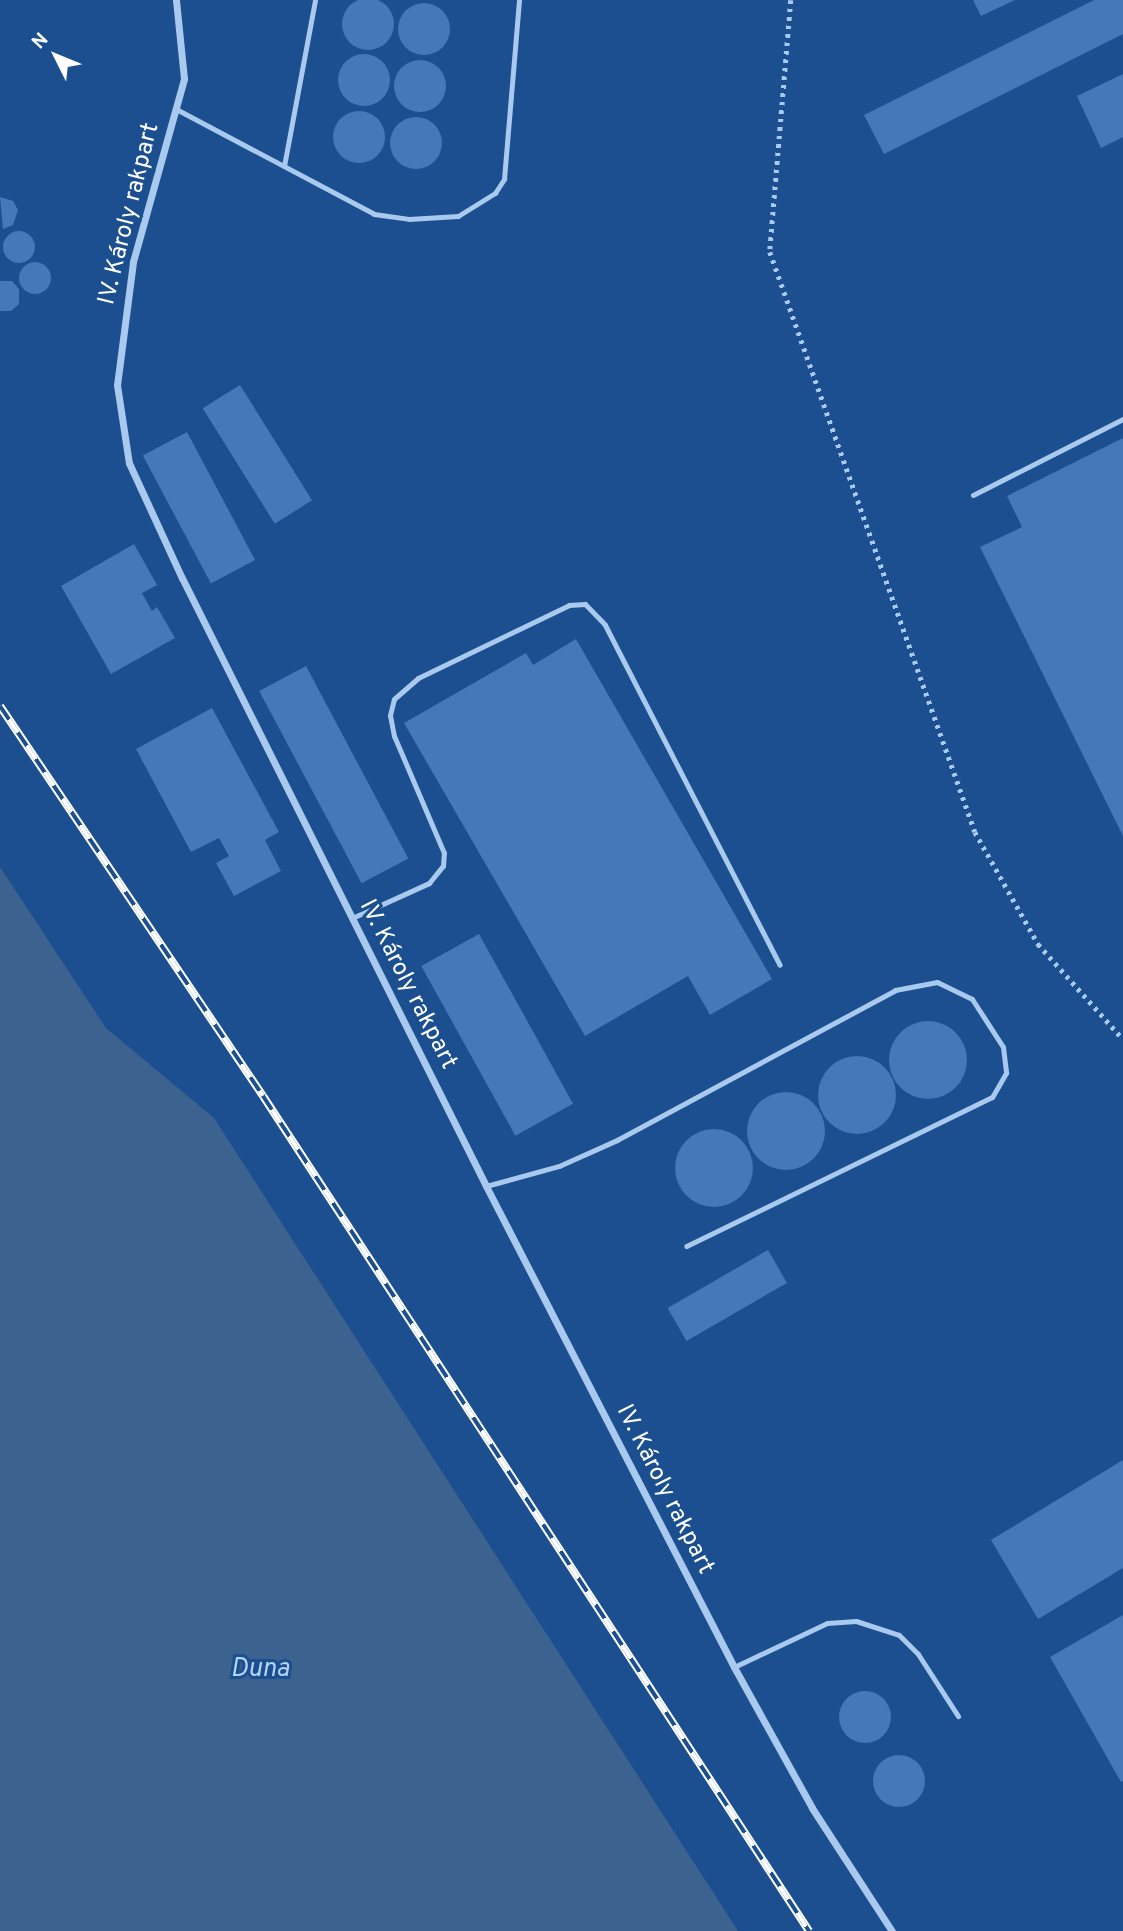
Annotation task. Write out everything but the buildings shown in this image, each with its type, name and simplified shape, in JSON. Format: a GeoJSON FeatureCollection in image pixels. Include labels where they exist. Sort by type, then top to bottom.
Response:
{"type":"FeatureCollection","features":[{"type":"Feature","properties":{"kind":"street","name":"IV. Károly rakpart"},"geometry":{"type":"LineString","coordinates":[[176,0],[181,11],[184,79],[133,262],[117,385],[119,417],[129,463],[152,515],[486,1186],[734,1667],[813,1808],[892,1931]]}},
{"type":"Feature","properties":{"kind":"lane"},"geometry":{"type":"LineString","coordinates":[[284,166],[315,0]]}},
{"type":"Feature","properties":{"kind":"lane"},"geometry":{"type":"LineString","coordinates":[[176,109],[374,214],[409,219],[446,217],[478,207],[504,179],[519,0]]}},
{"type":"Feature","properties":{"kind":"lane"},"geometry":{"type":"LineString","coordinates":[[973,495],[1123,419]]}},
{"type":"Feature","properties":{"kind":"lane"},"geometry":{"type":"LineString","coordinates":[[352,918],[429,883],[443,866],[444,853],[394,736],[390,715],[394,699],[418,678],[569,605],[585,604],[605,625],[780,965]]}},
{"type":"Feature","properties":{"kind":"lane"},"geometry":{"type":"LineString","coordinates":[[486,1186],[559,1166],[617,1140],[895,990],[937,982],[972,999],[1003,1047],[1006,1073],[992,1097],[685,1246]]}},
{"type":"Feature","properties":{"kind":"lane"},"geometry":{"type":"LineString","coordinates":[[734,1667],[827,1623],[856,1620],[899,1635],[918,1654],[958,1716]]}},
{"type":"Feature","properties":{"kind":"path"},"geometry":{"type":"LineString","coordinates":[[791,0],[770,252],[975,832],[1038,944],[1123,1040]]}},
{"type":"Feature","properties":{"kind":"water","name":"Duna"},"geometry":{"type":"Polygon","coordinates":[[[0,867],[106,1028],[214,1118],[738,1931],[0,1931],[0,867]]]}},
{"type":"Feature","properties":{"kind":"railway"},"geometry":{"type":"LineString","coordinates":[[0,706],[263,1096],[809,1931]]}}]}
